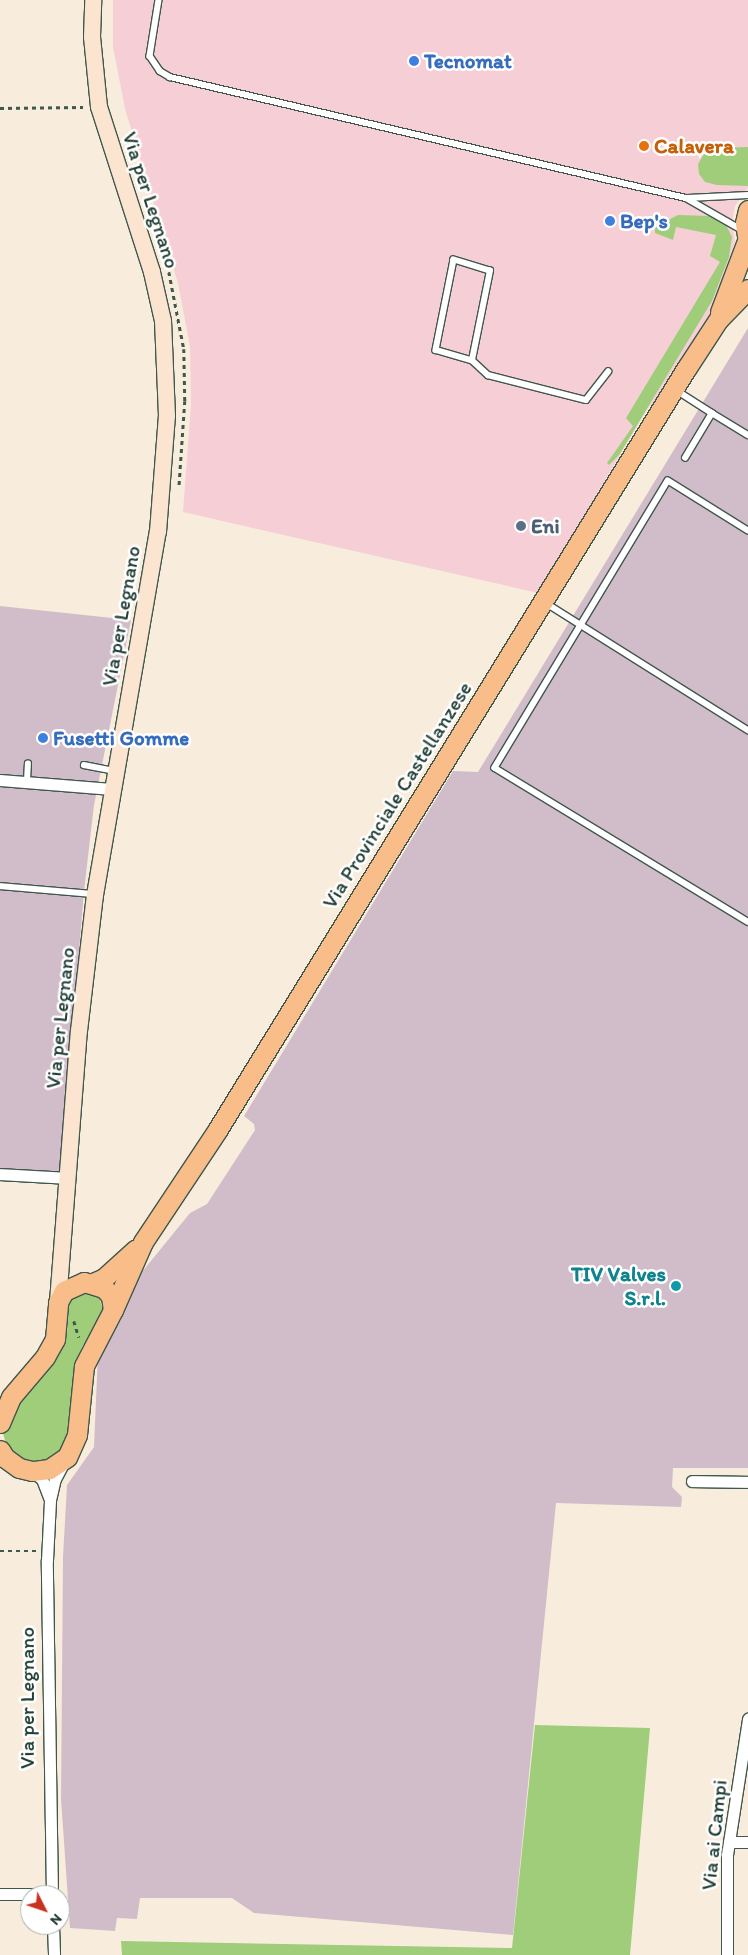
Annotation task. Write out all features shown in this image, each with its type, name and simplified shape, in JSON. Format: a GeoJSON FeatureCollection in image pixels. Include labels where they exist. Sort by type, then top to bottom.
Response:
{"type":"FeatureCollection","features":[{"type":"Feature","properties":{"kind":"main road"},"geometry":{"type":"LineString","coordinates":[[718,320],[747,238],[748,210]]}},
{"type":"Feature","properties":{"kind":"main road"},"geometry":{"type":"LineString","coordinates":[[718,320],[748,289]]}},
{"type":"Feature","properties":{"kind":"main road","name":"Via Provinciale Castellanzese"},"geometry":{"type":"LineString","coordinates":[[67,1457],[77,1435],[84,1366],[113,1310],[143,1242],[218,1129],[673,389],[718,320]]}},
{"type":"Feature","properties":{"kind":"main road","name":"Via Provinciale Castellanzese"},"geometry":{"type":"LineString","coordinates":[[58,1302],[64,1291],[88,1283],[118,1266],[143,1242]]}},
{"type":"Feature","properties":{"kind":"main road"},"geometry":{"type":"LineString","coordinates":[[88,1283],[111,1296],[113,1310]]}},
{"type":"Feature","properties":{"kind":"main road"},"geometry":{"type":"LineString","coordinates":[[1,1416],[20,1385],[46,1357],[55,1339],[58,1302]]}},
{"type":"Feature","properties":{"kind":"main road"},"geometry":{"type":"LineString","coordinates":[[0,1450],[5,1458],[26,1470]]}},
{"type":"Feature","properties":{"kind":"main road"},"geometry":{"type":"LineString","coordinates":[[0,1469],[49,1469],[67,1457]]}},
{"type":"Feature","properties":{"kind":"street","name":"Via per Legnano"},"geometry":{"type":"LineString","coordinates":[[58,1302],[65,1247],[79,1031],[95,895],[158,532],[166,454],[168,379],[159,297],[99,107],[92,37],[93,0]]}},
{"type":"Feature","properties":{"kind":"street"},"geometry":{"type":"LineString","coordinates":[[0,780],[112,789]]}},
{"type":"Feature","properties":{"kind":"street"},"geometry":{"type":"LineString","coordinates":[[0,1174],[68,1178]]}},
{"type":"Feature","properties":{"kind":"street","name":"Via per Legnano"},"geometry":{"type":"LineString","coordinates":[[65,1247],[70,1272],[88,1283]]}},
{"type":"Feature","properties":{"kind":"street","name":"Via per Legnano"},"geometry":{"type":"LineString","coordinates":[[55,1885],[47,1560],[50,1500],[55,1479],[67,1457]]}},
{"type":"Feature","properties":{"kind":"street","name":"Via per Legnano"},"geometry":{"type":"LineString","coordinates":[[26,1470],[42,1479],[50,1500]]}},
{"type":"Feature","properties":{"kind":"street"},"geometry":{"type":"LineString","coordinates":[[692,1481],[748,1482]]}},
{"type":"Feature","properties":{"kind":"street","name":"Via ai Campi"},"geometry":{"type":"LineString","coordinates":[[727,1955],[728,1842],[748,1719]]}},
{"type":"Feature","properties":{"kind":"street"},"geometry":{"type":"LineString","coordinates":[[728,1842],[748,1842]]}},
{"type":"Feature","properties":{"kind":"street"},"geometry":{"type":"LineString","coordinates":[[0,1894],[20,1895]]}},
{"type":"Feature","properties":{"kind":"street"},"geometry":{"type":"LineString","coordinates":[[54,1955],[56,1935]]}},
{"type":"Feature","properties":{"kind":"lane"},"geometry":{"type":"LineString","coordinates":[[159,0],[149,47],[150,56],[160,71],[187,82],[280,102],[686,198],[730,220],[747,238]]}},
{"type":"Feature","properties":{"kind":"lane"},"geometry":{"type":"LineString","coordinates":[[686,198],[748,194]]}},
{"type":"Feature","properties":{"kind":"lane"},"geometry":{"type":"LineString","coordinates":[[472,360],[490,271],[454,260],[436,350],[472,360],[488,375],[586,400],[608,372]]}},
{"type":"Feature","properties":{"kind":"lane"},"geometry":{"type":"LineString","coordinates":[[673,389],[748,435]]}},
{"type":"Feature","properties":{"kind":"lane"},"geometry":{"type":"LineString","coordinates":[[685,458],[712,413]]}},
{"type":"Feature","properties":{"kind":"lane"},"geometry":{"type":"LineString","coordinates":[[748,531],[668,481],[580,624],[495,768],[748,922]]}},
{"type":"Feature","properties":{"kind":"lane"},"geometry":{"type":"LineString","coordinates":[[542,601],[748,730]]}},
{"type":"Feature","properties":{"kind":"lane"},"geometry":{"type":"LineString","coordinates":[[27,782],[28,764]]}},
{"type":"Feature","properties":{"kind":"lane"},"geometry":{"type":"LineString","coordinates":[[84,765],[116,771]]}},
{"type":"Feature","properties":{"kind":"lane"},"geometry":{"type":"LineString","coordinates":[[0,886],[95,895]]}},
{"type":"Feature","properties":{"kind":"path"},"geometry":{"type":"LineString","coordinates":[[0,108],[99,107]]}},
{"type":"Feature","properties":{"kind":"path"},"geometry":{"type":"LineString","coordinates":[[0,1551],[37,1550],[47,1560]]}},
{"type":"Feature","properties":{"kind":"shaded area"},"geometry":{"type":"Polygon","coordinates":[[[113,0],[748,0],[748,188],[735,206],[732,223],[735,242],[706,324],[686,369],[648,408],[538,593],[183,512],[191,404],[190,347],[178,283],[125,109],[113,47],[113,0]]]}},
{"type":"Feature","properties":{"kind":"shaded area"},"geometry":{"type":"Polygon","coordinates":[[[748,328],[748,1468],[673,1468],[672,1487],[682,1497],[681,1507],[556,1503],[513,1935],[254,1913],[232,1898],[140,1898],[137,1919],[117,1918],[115,1931],[70,1928],[70,1885],[67,1885],[61,1799],[63,1557],[67,1485],[94,1447],[98,1353],[121,1320],[124,1294],[190,1213],[207,1204],[255,1130],[254,1124],[244,1116],[453,771],[478,772],[748,328]]]}},
{"type":"Feature","properties":{"kind":"shaded area"},"geometry":{"type":"Polygon","coordinates":[[[0,606],[131,620],[94,805],[84,891],[60,1178],[0,1176],[0,606]]]}},
{"type":"Feature","properties":{"kind":"green space"},"geometry":{"type":"Polygon","coordinates":[[[748,147],[748,186],[717,185],[705,182],[699,174],[698,164],[704,154],[716,148],[748,147]]]}},
{"type":"Feature","properties":{"kind":"green space"},"geometry":{"type":"Polygon","coordinates":[[[678,215],[710,216],[725,223],[732,237],[729,257],[712,301],[619,455],[609,465],[607,463],[633,426],[626,418],[720,262],[710,256],[716,235],[676,227],[673,240],[655,233],[655,228],[678,215]]]}},
{"type":"Feature","properties":{"kind":"green space"},"geometry":{"type":"Polygon","coordinates":[[[83,1293],[99,1297],[104,1312],[82,1347],[74,1369],[68,1433],[63,1449],[45,1463],[19,1460],[6,1444],[3,1433],[5,1423],[62,1345],[67,1334],[68,1306],[75,1296],[83,1293]]]}},
{"type":"Feature","properties":{"kind":"green space"},"geometry":{"type":"Polygon","coordinates":[[[535,1725],[650,1728],[630,1955],[122,1955],[121,1941],[512,1948],[535,1725]]]}},
{"type":"Feature","properties":{"kind":"place","name":"Tecnomat"},"geometry":{"type":"Point","coordinates":[414,61]}},
{"type":"Feature","properties":{"kind":"place","name":"Calavera"},"geometry":{"type":"Point","coordinates":[644,146]}},
{"type":"Feature","properties":{"kind":"place","name":"Bep's"},"geometry":{"type":"Point","coordinates":[610,221]}},
{"type":"Feature","properties":{"kind":"place","name":"Eni"},"geometry":{"type":"Point","coordinates":[521,526]}},
{"type":"Feature","properties":{"kind":"place","name":"Fusetti Gomme"},"geometry":{"type":"Point","coordinates":[43,738]}},
{"type":"Feature","properties":{"kind":"place","name":"TIV Valves S.r.l."},"geometry":{"type":"Point","coordinates":[676,1286]}}]}
